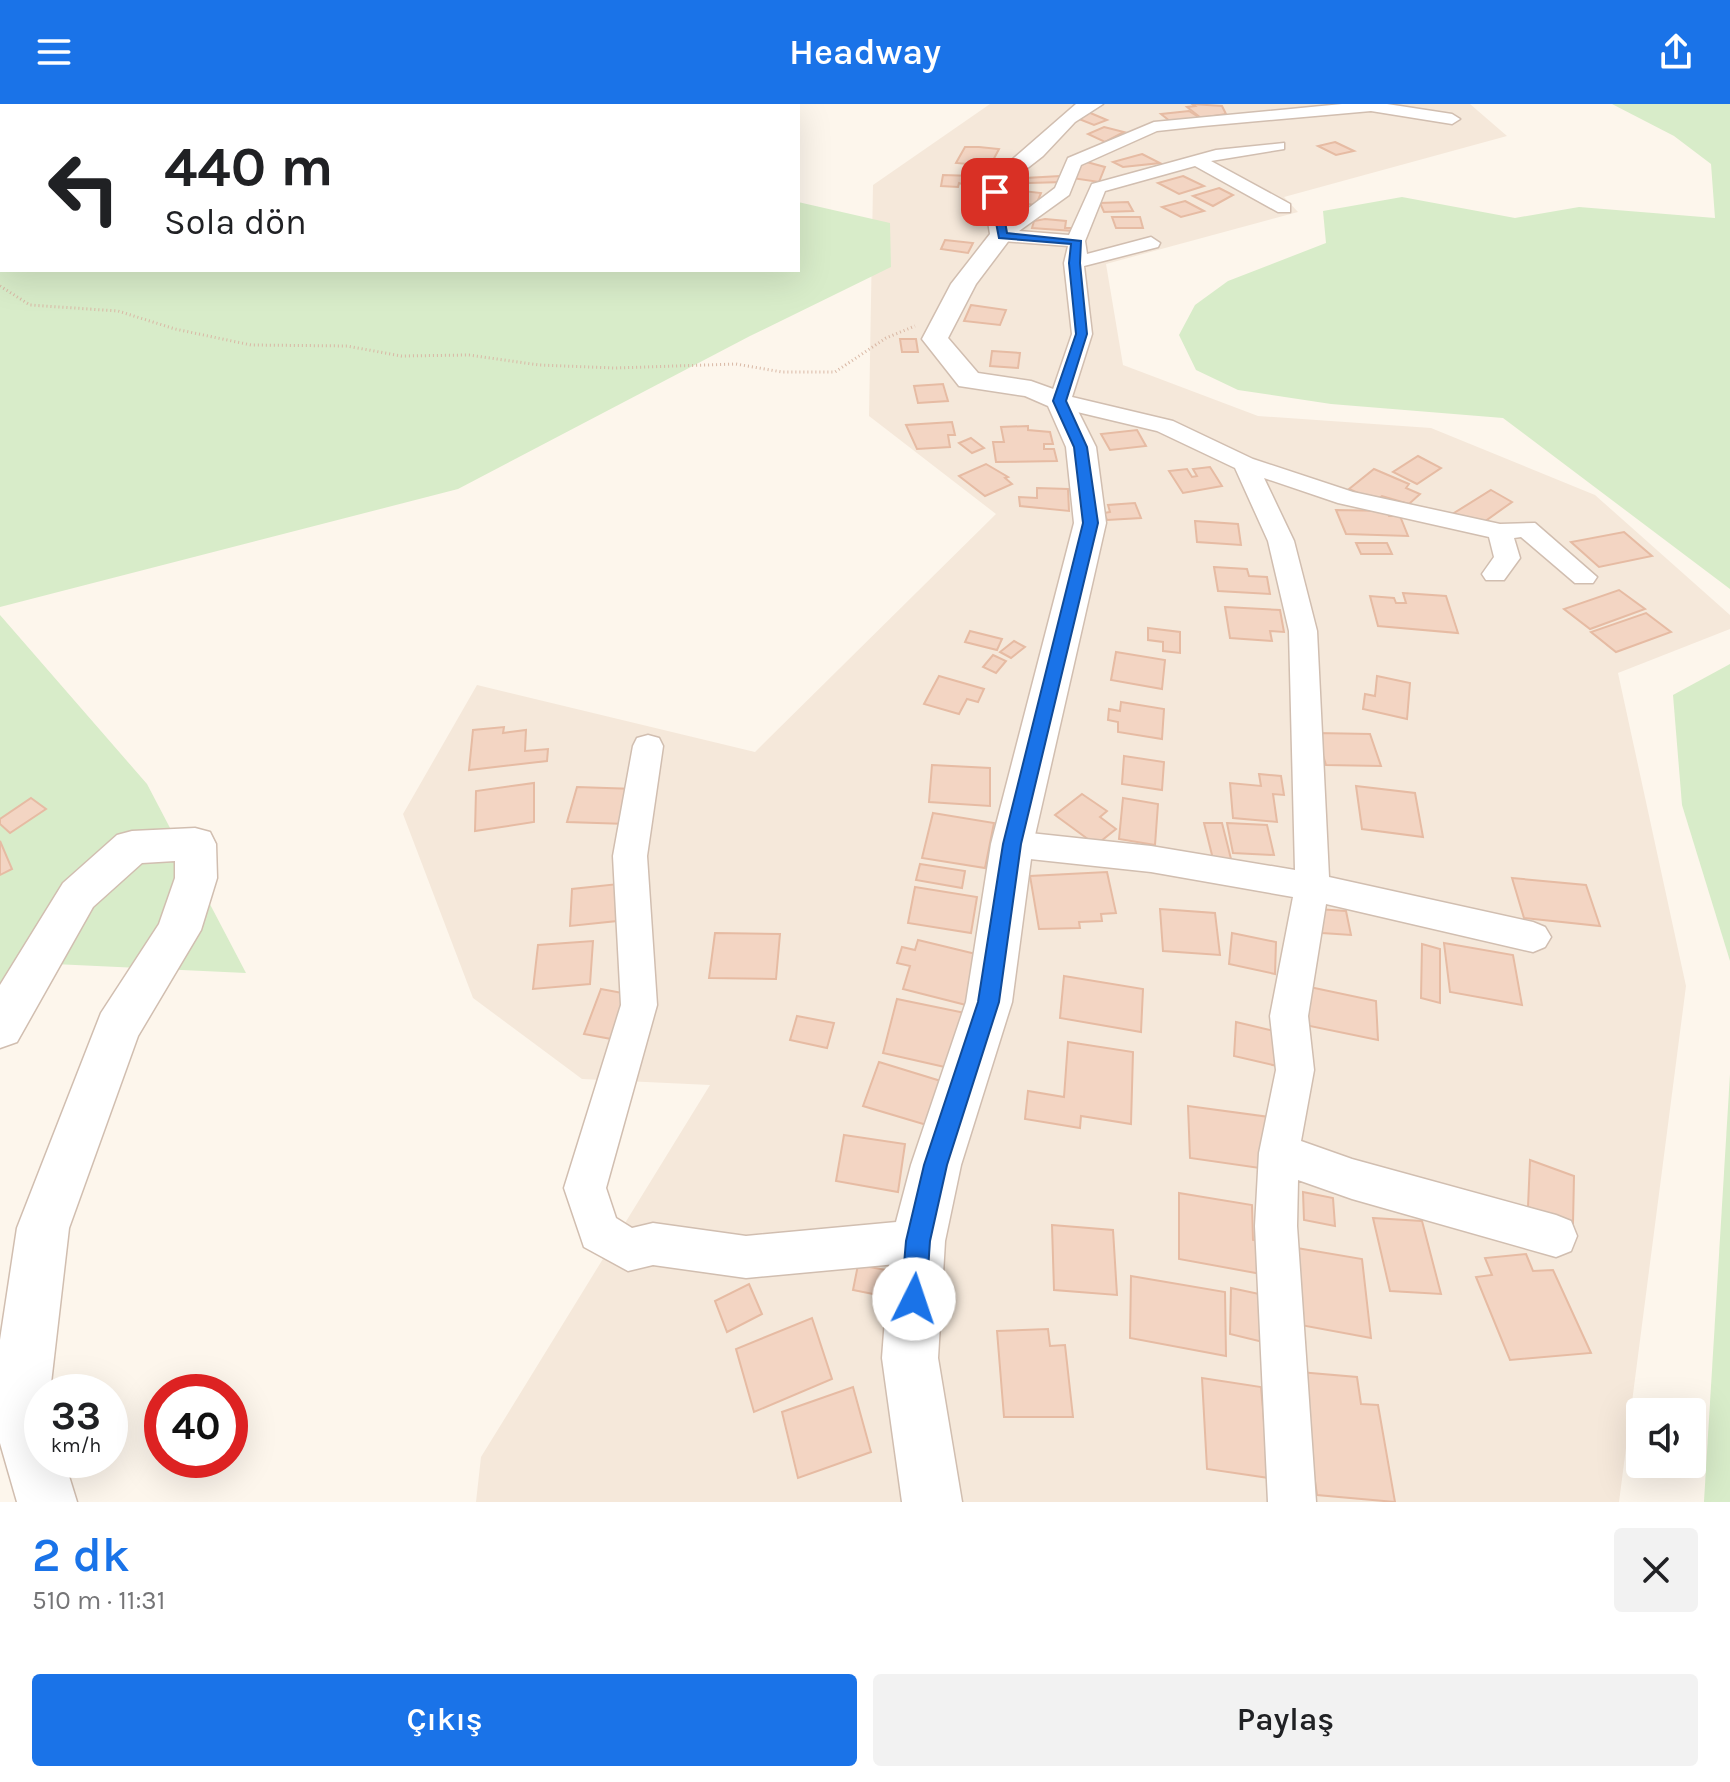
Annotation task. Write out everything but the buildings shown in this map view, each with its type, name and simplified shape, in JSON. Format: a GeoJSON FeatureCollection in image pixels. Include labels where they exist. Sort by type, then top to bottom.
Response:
{"type":"FeatureCollection","features":[{"type":"Feature","properties":{"kind":"street"},"geometry":{"type":"LineString","coordinates":[[1002,235],[995,192],[1003,176],[1035,153],[1062,122],[1082,107],[1093,104]]}},
{"type":"Feature","properties":{"kind":"street"},"geometry":{"type":"LineString","coordinates":[[1452,119],[1371,106],[1154,127],[1074,162],[1068,171],[1063,191],[1002,235],[982,259],[943,317],[935,339],[969,380],[1031,389],[1060,401],[1165,426],[1245,464],[1347,498],[1500,532],[1526,528],[1584,577]]}},
{"type":"Feature","properties":{"kind":"street"},"geometry":{"type":"LineString","coordinates":[[932,1502],[910,1358],[918,1241],[936,1165],[989,1002],[1012,844],[1090,523],[1081,447],[1060,401],[1082,334],[1075,252],[1098,188],[1198,161],[1278,146]]}},
{"type":"Feature","properties":{"kind":"street"},"geometry":{"type":"LineString","coordinates":[[1198,161],[1284,208]]}},
{"type":"Feature","properties":{"kind":"street"},"geometry":{"type":"LineString","coordinates":[[1002,235],[1075,252],[1151,243]]}},
{"type":"Feature","properties":{"kind":"street"},"geometry":{"type":"LineString","coordinates":[[1245,464],[1281,541],[1303,631],[1312,887],[1289,1016],[1295,1070],[1279,1153],[1276,1226],[1292,1502]]}},
{"type":"Feature","properties":{"kind":"street"},"geometry":{"type":"LineString","coordinates":[[1495,574],[1507,558],[1500,532]]}},
{"type":"Feature","properties":{"kind":"street"},"geometry":{"type":"LineString","coordinates":[[648,746],[630,856],[639,1005],[585,1188],[599,1232],[628,1250],[653,1244],[746,1257],[918,1241]]}},
{"type":"Feature","properties":{"kind":"street"},"geometry":{"type":"LineString","coordinates":[[0,1027],[78,895],[132,847],[195,844],[196,878],[179,930],[118,1028],[43,1228],[19,1407],[47,1502]]}},
{"type":"Feature","properties":{"kind":"street"},"geometry":{"type":"LineString","coordinates":[[1012,844],[1151,859],[1312,887],[1533,937]]}},
{"type":"Feature","properties":{"kind":"street"},"geometry":{"type":"LineString","coordinates":[[1279,1153],[1352,1179],[1556,1236]]}},
{"type":"Feature","properties":{"kind":"path"},"geometry":{"type":"LineString","coordinates":[[0,286],[30,305],[118,311],[175,329],[251,345],[347,346],[401,356],[469,355],[539,365],[615,368],[736,364],[782,372],[835,372],[886,338],[943,317]]}},
{"type":"Feature","properties":{"kind":"shaded area"},"geometry":{"type":"Polygon","coordinates":[[[990,104],[1470,104],[1507,136],[1284,197],[1298,212],[1106,264],[1123,365],[1258,416],[1431,428],[1595,495],[1730,615],[1730,629],[1618,673],[1686,986],[1633,1398],[1626,1398],[1626,1448],[1619,1502],[476,1502],[481,1457],[710,1085],[582,1079],[473,998],[403,814],[477,685],[755,752],[996,514],[869,416],[873,185],[990,104]]]}},
{"type":"Feature","properties":{"kind":"green space"},"geometry":{"type":"Polygon","coordinates":[[[1612,104],[1730,104],[1730,589],[1503,418],[1331,404],[1238,390],[1196,370],[1179,335],[1195,305],[1228,281],[1326,243],[1323,211],[1402,197],[1515,218],[1579,207],[1715,218],[1711,164],[1674,136],[1612,104]]]}},
{"type":"Feature","properties":{"kind":"green space"},"geometry":{"type":"Polygon","coordinates":[[[800,202],[890,223],[891,267],[750,336],[458,489],[0,607],[0,272],[800,272],[800,202]]]}},
{"type":"Feature","properties":{"kind":"green space"},"geometry":{"type":"Polygon","coordinates":[[[0,615],[147,784],[246,973],[54,964],[0,998],[0,615]]]}},
{"type":"Feature","properties":{"kind":"green space"},"geometry":{"type":"Polygon","coordinates":[[[1730,664],[1730,961],[1682,805],[1673,695],[1730,664]]]}},
{"type":"Feature","properties":{"kind":"green space"},"geometry":{"type":"Polygon","coordinates":[[[1730,1074],[1730,1502],[1704,1502],[1730,1074]]]}},
{"type":"Feature","properties":{"kind":"route"},"geometry":{"type":"LineString","coordinates":[[914,1299],[918,1241],[936,1165],[989,1002],[1012,844],[1090,523],[1081,447],[1060,401],[1082,334],[1074,263],[1078,252],[1076,241],[1002,235],[995,192]]}}]}
